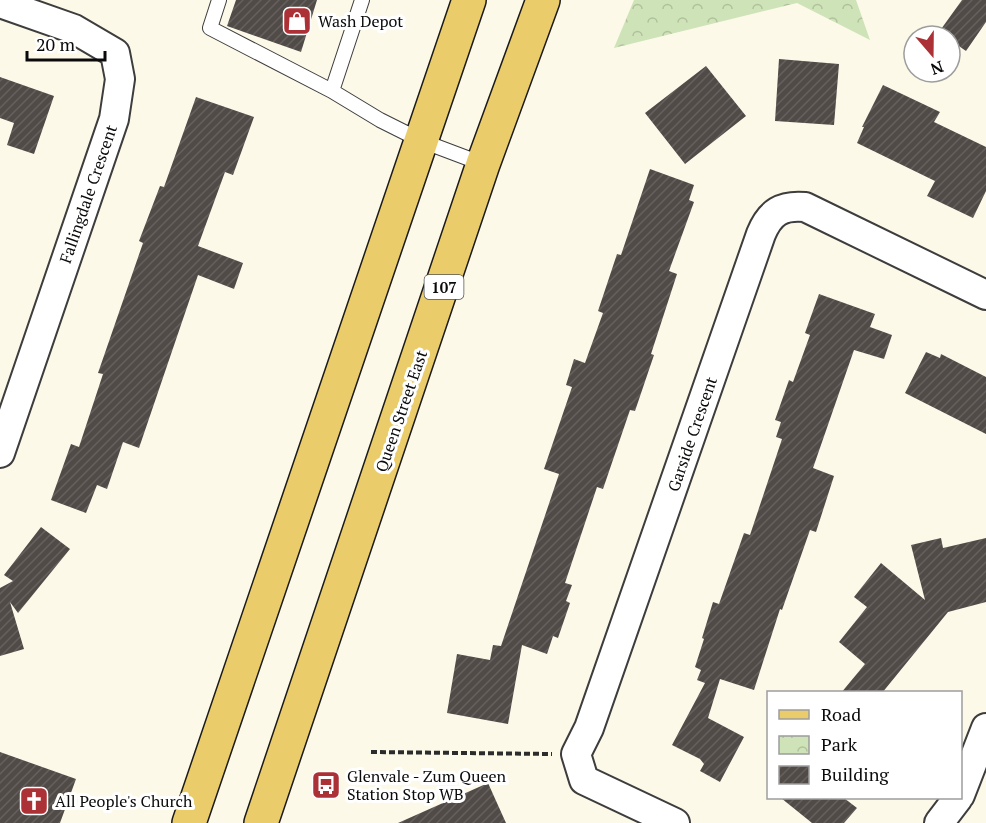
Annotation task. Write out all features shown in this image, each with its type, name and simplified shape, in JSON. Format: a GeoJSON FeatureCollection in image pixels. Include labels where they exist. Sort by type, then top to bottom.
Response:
{"type":"FeatureCollection","features":[{"type":"Feature","properties":{"kind":"main road"},"geometry":{"type":"LineString","coordinates":[[189,823],[469,0]]}},
{"type":"Feature","properties":{"kind":"main road","name":"Queen Street East"},"geometry":{"type":"LineString","coordinates":[[261,823],[483,164],[543,0]]}},
{"type":"Feature","properties":{"kind":"street","name":"Fallingdale Crescent"},"geometry":{"type":"LineString","coordinates":[[0,3],[94,39],[115,52],[120,79],[114,119],[0,453]]}},
{"type":"Feature","properties":{"kind":"street","name":"Garside Crescent"},"geometry":{"type":"LineString","coordinates":[[576,754],[590,728],[761,234],[770,217],[785,207],[805,207],[986,295]]}},
{"type":"Feature","properties":{"kind":"street"},"geometry":{"type":"LineString","coordinates":[[962,788],[986,728]]}},
{"type":"Feature","properties":{"kind":"street"},"geometry":{"type":"LineString","coordinates":[[576,754],[584,780],[675,823]]}},
{"type":"Feature","properties":{"kind":"street"},"geometry":{"type":"LineString","coordinates":[[939,823],[957,799]]}},
{"type":"Feature","properties":{"kind":"lane"},"geometry":{"type":"LineString","coordinates":[[219,0],[210,28],[332,91],[373,117],[422,141],[483,164]]}},
{"type":"Feature","properties":{"kind":"lane"},"geometry":{"type":"LineString","coordinates":[[332,91],[362,0]]}},
{"type":"Feature","properties":{"kind":"path"},"geometry":{"type":"LineString","coordinates":[[371,752],[576,754]]}},
{"type":"Feature","properties":{"kind":"green space"},"geometry":{"type":"Polygon","coordinates":[[[634,0],[856,0],[870,40],[797,3],[614,48],[634,0]]]}},
{"type":"Feature","properties":{"kind":"building"},"geometry":{"type":"Polygon","coordinates":[[[236,0],[317,0],[301,52],[227,26],[236,0]]]}},
{"type":"Feature","properties":{"kind":"building"},"geometry":{"type":"Polygon","coordinates":[[[962,0],[986,0],[986,22],[966,51],[962,48],[962,24],[945,24],[962,0]]]}},
{"type":"Feature","properties":{"kind":"building"},"geometry":{"type":"Polygon","coordinates":[[[779,59],[839,64],[834,125],[775,121],[779,59]]]}},
{"type":"Feature","properties":{"kind":"building"},"geometry":{"type":"Polygon","coordinates":[[[706,66],[746,116],[685,164],[645,113],[706,66]]]}},
{"type":"Feature","properties":{"kind":"building"},"geometry":{"type":"Polygon","coordinates":[[[0,77],[54,96],[34,154],[7,145],[14,123],[0,118],[0,77]]]}},
{"type":"Feature","properties":{"kind":"building"},"geometry":{"type":"Polygon","coordinates":[[[883,85],[940,112],[934,122],[986,147],[986,191],[973,218],[927,196],[935,181],[857,143],[864,127],[862,127],[883,85]]]}},
{"type":"Feature","properties":{"kind":"building"},"geometry":{"type":"Polygon","coordinates":[[[196,97],[254,117],[233,175],[225,172],[198,246],[243,263],[234,289],[198,275],[139,448],[123,442],[107,489],[97,485],[86,513],[51,500],[71,444],[79,447],[103,374],[98,373],[143,243],[139,241],[160,186],[164,187],[196,97]]]}},
{"type":"Feature","properties":{"kind":"building"},"geometry":{"type":"Polygon","coordinates":[[[650,169],[694,185],[689,200],[694,202],[669,271],[677,274],[651,354],[654,355],[635,411],[630,410],[603,489],[597,487],[565,583],[572,585],[566,601],[570,603],[558,638],[553,636],[547,654],[522,645],[508,724],[447,713],[457,654],[490,660],[493,645],[501,646],[559,474],[544,469],[572,387],[566,385],[574,359],[585,363],[603,313],[598,311],[617,254],[621,255],[650,169]]]}},
{"type":"Feature","properties":{"kind":"building"},"geometry":{"type":"Polygon","coordinates":[[[819,294],[875,314],[870,327],[892,335],[884,359],[854,350],[813,468],[834,476],[816,532],[810,530],[782,610],[780,609],[754,690],[720,679],[708,718],[744,737],[720,782],[700,771],[704,764],[700,759],[672,745],[705,683],[697,680],[701,670],[695,667],[704,639],[702,638],[713,602],[719,604],[744,533],[750,535],[782,439],[776,437],[781,422],[775,420],[789,380],[793,382],[810,335],[805,333],[819,294]]]}},
{"type":"Feature","properties":{"kind":"building"},"geometry":{"type":"Polygon","coordinates":[[[926,352],[940,358],[941,354],[986,377],[986,434],[905,393],[926,352]]]}},
{"type":"Feature","properties":{"kind":"building"},"geometry":{"type":"Polygon","coordinates":[[[41,527],[70,549],[18,613],[10,602],[24,649],[0,656],[0,588],[13,581],[4,575],[41,527]]]}},
{"type":"Feature","properties":{"kind":"building"},"geometry":{"type":"Polygon","coordinates":[[[941,538],[943,548],[986,538],[986,602],[948,612],[884,691],[843,691],[865,664],[839,642],[867,607],[854,597],[881,563],[925,600],[911,545],[941,538]]]}},
{"type":"Feature","properties":{"kind":"building","name":"All People's Church"},"geometry":{"type":"Polygon","coordinates":[[[0,752],[76,779],[60,823],[0,823],[0,752]]]}},
{"type":"Feature","properties":{"kind":"building"},"geometry":{"type":"Polygon","coordinates":[[[488,783],[506,823],[398,823],[488,783]]]}},
{"type":"Feature","properties":{"kind":"building"},"geometry":{"type":"Polygon","coordinates":[[[782,799],[845,799],[857,808],[844,823],[812,823],[782,799]]]}},
{"type":"Feature","properties":{"kind":"place","name":"Wash Depot"},"geometry":{"type":"Point","coordinates":[297,21]}},
{"type":"Feature","properties":{"kind":"place","name":"Glenvale - Zum Queen Station Stop WB"},"geometry":{"type":"Point","coordinates":[326,785]}},
{"type":"Feature","properties":{"kind":"place","name":"All People's Church"},"geometry":{"type":"Point","coordinates":[34,801]}}]}
